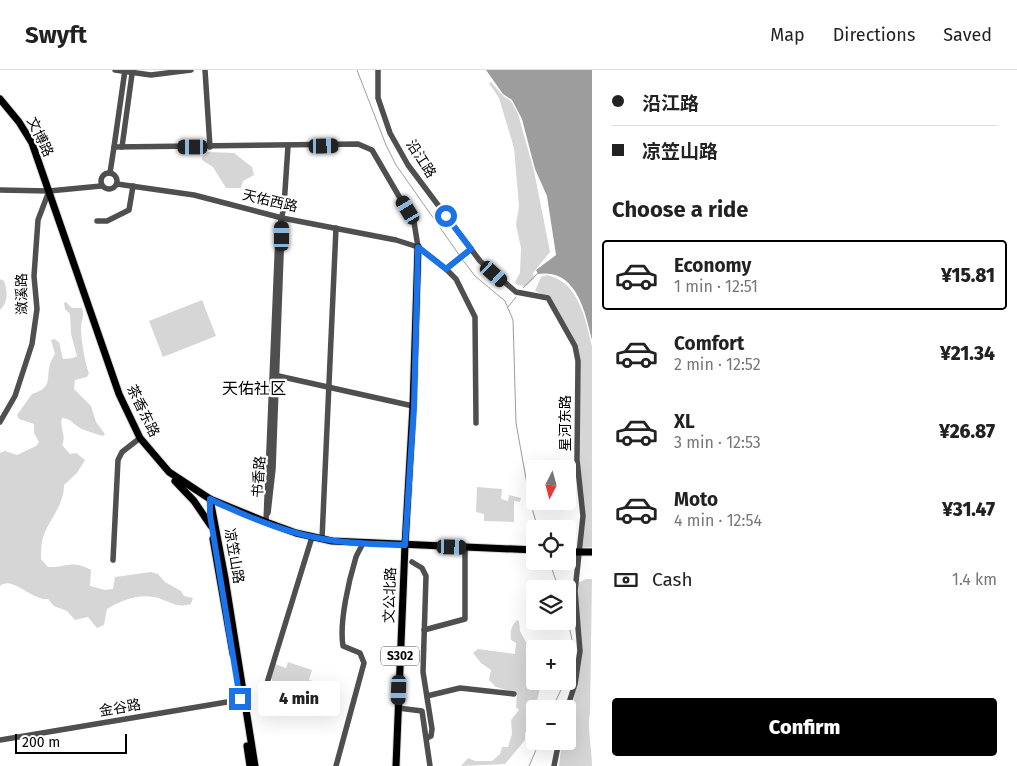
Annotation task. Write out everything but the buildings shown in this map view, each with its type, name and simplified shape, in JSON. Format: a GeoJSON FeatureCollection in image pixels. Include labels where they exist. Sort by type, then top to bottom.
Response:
{"type":"FeatureCollection","features":[{"type":"Feature","properties":{"kind":"main road","name":"文博路"},"geometry":{"type":"LineString","coordinates":[[0,99],[19,122],[32,143],[49,191]]}},
{"type":"Feature","properties":{"kind":"main road","name":"茶香东路"},"geometry":{"type":"LineString","coordinates":[[49,191],[120,394],[140,438],[169,472],[210,499],[266,522],[312,537],[363,543],[526,550]]}},
{"type":"Feature","properties":{"kind":"main road","name":"文公北路"},"geometry":{"type":"LineString","coordinates":[[396,766],[405,545],[414,406],[418,247]]}},
{"type":"Feature","properties":{"kind":"main road"},"geometry":{"type":"LineString","coordinates":[[169,472],[214,526]]}},
{"type":"Feature","properties":{"kind":"main road","name":"凉笠山路"},"geometry":{"type":"LineString","coordinates":[[210,499],[242,699],[255,766]]}},
{"type":"Feature","properties":{"kind":"main road"},"geometry":{"type":"LineString","coordinates":[[214,526],[217,513],[224,505]]}},
{"type":"Feature","properties":{"kind":"main road"},"geometry":{"type":"LineString","coordinates":[[578,552],[592,552]]}},
{"type":"Feature","properties":{"kind":"main road","name":"凉笠山路"},"geometry":{"type":"LineString","coordinates":[[242,699],[250,766]]}},
{"type":"Feature","properties":{"kind":"street"},"geometry":{"type":"LineString","coordinates":[[114,70],[132,74],[161,75],[191,70]]}},
{"type":"Feature","properties":{"kind":"street"},"geometry":{"type":"LineString","coordinates":[[110,173],[125,70]]}},
{"type":"Feature","properties":{"kind":"street"},"geometry":{"type":"LineString","coordinates":[[205,70],[210,147]]}},
{"type":"Feature","properties":{"kind":"street","name":"沿江路"},"geometry":{"type":"LineString","coordinates":[[378,70],[378,98],[390,133],[408,166],[471,249]]}},
{"type":"Feature","properties":{"kind":"street"},"geometry":{"type":"LineString","coordinates":[[122,147],[132,74]]}},
{"type":"Feature","properties":{"kind":"street"},"geometry":{"type":"LineString","coordinates":[[114,148],[367,145],[372,150],[414,222],[418,247],[456,279],[475,317],[476,423]]}},
{"type":"Feature","properties":{"kind":"street","name":"书香路"},"geometry":{"type":"LineString","coordinates":[[266,522],[271,502],[274,375],[282,218],[288,146]]}},
{"type":"Feature","properties":{"kind":"street"},"geometry":{"type":"LineString","coordinates":[[0,190],[49,191],[102,186],[110,190],[117,184],[116,177],[110,173]]}},
{"type":"Feature","properties":{"kind":"street"},"geometry":{"type":"LineString","coordinates":[[102,186],[103,176],[110,173]]}},
{"type":"Feature","properties":{"kind":"street","name":"天佑西路"},"geometry":{"type":"LineString","coordinates":[[117,184],[194,195],[282,218],[396,240],[418,247]]}},
{"type":"Feature","properties":{"kind":"street"},"geometry":{"type":"LineString","coordinates":[[97,221],[107,220],[129,210],[133,186]]}},
{"type":"Feature","properties":{"kind":"street","name":"潋溪路"},"geometry":{"type":"LineString","coordinates":[[0,422],[15,396],[32,344],[37,309],[34,276],[38,220],[49,191]]}},
{"type":"Feature","properties":{"kind":"street"},"geometry":{"type":"LineString","coordinates":[[322,539],[336,228]]}},
{"type":"Feature","properties":{"kind":"street"},"geometry":{"type":"LineString","coordinates":[[446,269],[471,249]]}},
{"type":"Feature","properties":{"kind":"street","name":"星河东路"},"geometry":{"type":"LineString","coordinates":[[471,249],[480,262],[516,292],[548,298],[577,352],[578,471],[583,516],[575,592],[580,651],[578,670],[570,700]]}},
{"type":"Feature","properties":{"kind":"street"},"geometry":{"type":"LineString","coordinates":[[274,375],[414,406]]}},
{"type":"Feature","properties":{"kind":"street"},"geometry":{"type":"LineString","coordinates":[[113,560],[118,460],[122,452],[140,438]]}},
{"type":"Feature","properties":{"kind":"street"},"geometry":{"type":"LineString","coordinates":[[267,682],[312,537]]}},
{"type":"Feature","properties":{"kind":"street"},"geometry":{"type":"LineString","coordinates":[[336,766],[364,663],[360,653],[346,648],[342,642],[345,611],[356,556],[363,543]]}},
{"type":"Feature","properties":{"kind":"street"},"geometry":{"type":"LineString","coordinates":[[424,630],[465,619],[465,548]]}},
{"type":"Feature","properties":{"kind":"street"},"geometry":{"type":"LineString","coordinates":[[412,562],[422,568],[426,576],[423,672],[432,729],[431,736],[427,738]]}},
{"type":"Feature","properties":{"kind":"street"},"geometry":{"type":"LineString","coordinates":[[427,696],[460,688],[514,694]]}},
{"type":"Feature","properties":{"kind":"street","name":"金谷路"},"geometry":{"type":"LineString","coordinates":[[0,740],[242,699]]}},
{"type":"Feature","properties":{"kind":"street"},"geometry":{"type":"LineString","coordinates":[[398,708],[421,710],[430,766]]}},
{"type":"Feature","properties":{"kind":"street"},"geometry":{"type":"LineString","coordinates":[[554,766],[557,750]]}},
{"type":"Feature","properties":{"kind":"shaded area"},"geometry":{"type":"Polygon","coordinates":[[[486,70],[592,70],[592,340],[582,305],[570,285],[561,278],[551,274],[538,274],[536,270],[556,255],[547,196],[535,169],[522,119],[512,100],[503,94],[486,70]]]}},
{"type":"Feature","properties":{"kind":"shaded area"},"geometry":{"type":"Polygon","coordinates":[[[491,82],[503,96],[511,101],[518,114],[534,171],[550,252],[533,273],[534,279],[526,286],[517,285],[515,282],[520,273],[521,248],[516,225],[519,206],[514,148],[499,98],[489,83],[491,82]]]}},
{"type":"Feature","properties":{"kind":"shaded area"},"geometry":{"type":"Polygon","coordinates":[[[208,152],[234,153],[252,167],[254,175],[243,181],[241,188],[226,188],[213,167],[202,160],[202,157],[208,152]]]}},
{"type":"Feature","properties":{"kind":"shaded area"},"geometry":{"type":"Polygon","coordinates":[[[547,275],[567,285],[573,293],[587,324],[592,346],[592,547],[581,548],[578,352],[547,296],[535,291],[541,277],[547,275]]]}},
{"type":"Feature","properties":{"kind":"shaded area"},"geometry":{"type":"Polygon","coordinates":[[[0,279],[4,281],[7,293],[5,304],[0,310],[0,279]]]}},
{"type":"Feature","properties":{"kind":"shaded area"},"geometry":{"type":"Polygon","coordinates":[[[202,300],[216,336],[163,357],[149,321],[202,300]]]}},
{"type":"Feature","properties":{"kind":"shaded area"},"geometry":{"type":"Polygon","coordinates":[[[66,302],[72,308],[82,308],[82,338],[89,373],[87,377],[75,380],[74,389],[91,406],[96,422],[105,434],[103,436],[84,430],[68,419],[62,418],[61,425],[64,438],[62,445],[70,454],[76,453],[85,460],[77,473],[64,485],[60,504],[44,535],[41,546],[41,559],[48,567],[74,564],[91,570],[90,586],[105,590],[113,589],[115,577],[151,572],[158,574],[165,582],[181,591],[184,596],[193,598],[191,604],[182,605],[147,596],[126,600],[107,609],[104,625],[97,628],[88,617],[75,620],[67,611],[54,606],[48,599],[42,599],[10,584],[5,583],[0,586],[0,453],[5,451],[17,455],[36,446],[39,442],[34,433],[34,424],[19,419],[17,415],[32,394],[40,391],[47,383],[49,368],[55,354],[51,340],[54,339],[59,342],[63,359],[77,356],[71,334],[70,314],[65,309],[64,303],[66,302]]]}},
{"type":"Feature","properties":{"kind":"shaded area"},"geometry":{"type":"Polygon","coordinates":[[[477,487],[502,489],[501,499],[508,501],[509,495],[521,498],[520,502],[514,501],[514,522],[484,521],[484,514],[476,512],[477,487]]]}},
{"type":"Feature","properties":{"kind":"shaded area"},"geometry":{"type":"Polygon","coordinates":[[[586,579],[592,579],[589,725],[592,766],[559,766],[561,750],[576,750],[576,700],[574,700],[582,654],[576,584],[586,579]]]}},
{"type":"Feature","properties":{"kind":"shaded area"},"geometry":{"type":"Polygon","coordinates":[[[517,620],[519,621],[520,631],[526,642],[526,690],[540,690],[537,700],[526,700],[525,740],[505,764],[461,766],[468,758],[475,761],[492,761],[500,754],[502,747],[508,747],[512,734],[511,720],[519,710],[516,707],[517,693],[496,687],[489,680],[491,670],[481,663],[473,653],[478,649],[515,654],[516,643],[511,640],[512,627],[517,620]]]}},
{"type":"Feature","properties":{"kind":"shaded area"},"geometry":{"type":"Polygon","coordinates":[[[288,662],[312,670],[309,680],[321,683],[317,697],[273,683],[271,678],[275,664],[286,668],[288,662]]]}},
{"type":"Feature","properties":{"kind":"waterway"},"geometry":{"type":"LineString","coordinates":[[357,70],[386,145],[396,165],[460,256]]}},
{"type":"Feature","properties":{"kind":"waterway"},"geometry":{"type":"LineString","coordinates":[[462,259],[475,276],[505,301],[513,320],[516,423],[530,501],[535,520]]}},
{"type":"Feature","properties":{"kind":"waterway"},"geometry":{"type":"LineString","coordinates":[[523,288],[538,273]]}},
{"type":"Feature","properties":{"kind":"waterway"},"geometry":{"type":"LineString","coordinates":[[508,307],[516,297]]}},
{"type":"Feature","properties":{"kind":"waterway"},"geometry":{"type":"LineString","coordinates":[[552,570],[556,580]]}},
{"type":"Feature","properties":{"kind":"waterway"},"geometry":{"type":"LineString","coordinates":[[570,630],[572,640]]}},
{"type":"Feature","properties":{"kind":"waterway"},"geometry":{"type":"LineString","coordinates":[[556,700],[561,690]]}},
{"type":"Feature","properties":{"kind":"waterway"},"geometry":{"type":"LineString","coordinates":[[529,766],[536,750]]}},
{"type":"Feature","properties":{"kind":"district","name":"天佑社区"},"geometry":{"type":"Point","coordinates":[254,388]}},
{"type":"Feature","properties":{"kind":"route"},"geometry":{"type":"LineString","coordinates":[[240,699],[218,570],[209,507],[210,499],[266,522],[312,537],[332,541],[405,545],[414,406],[418,247],[446,269],[471,249],[446,216]]}}]}
